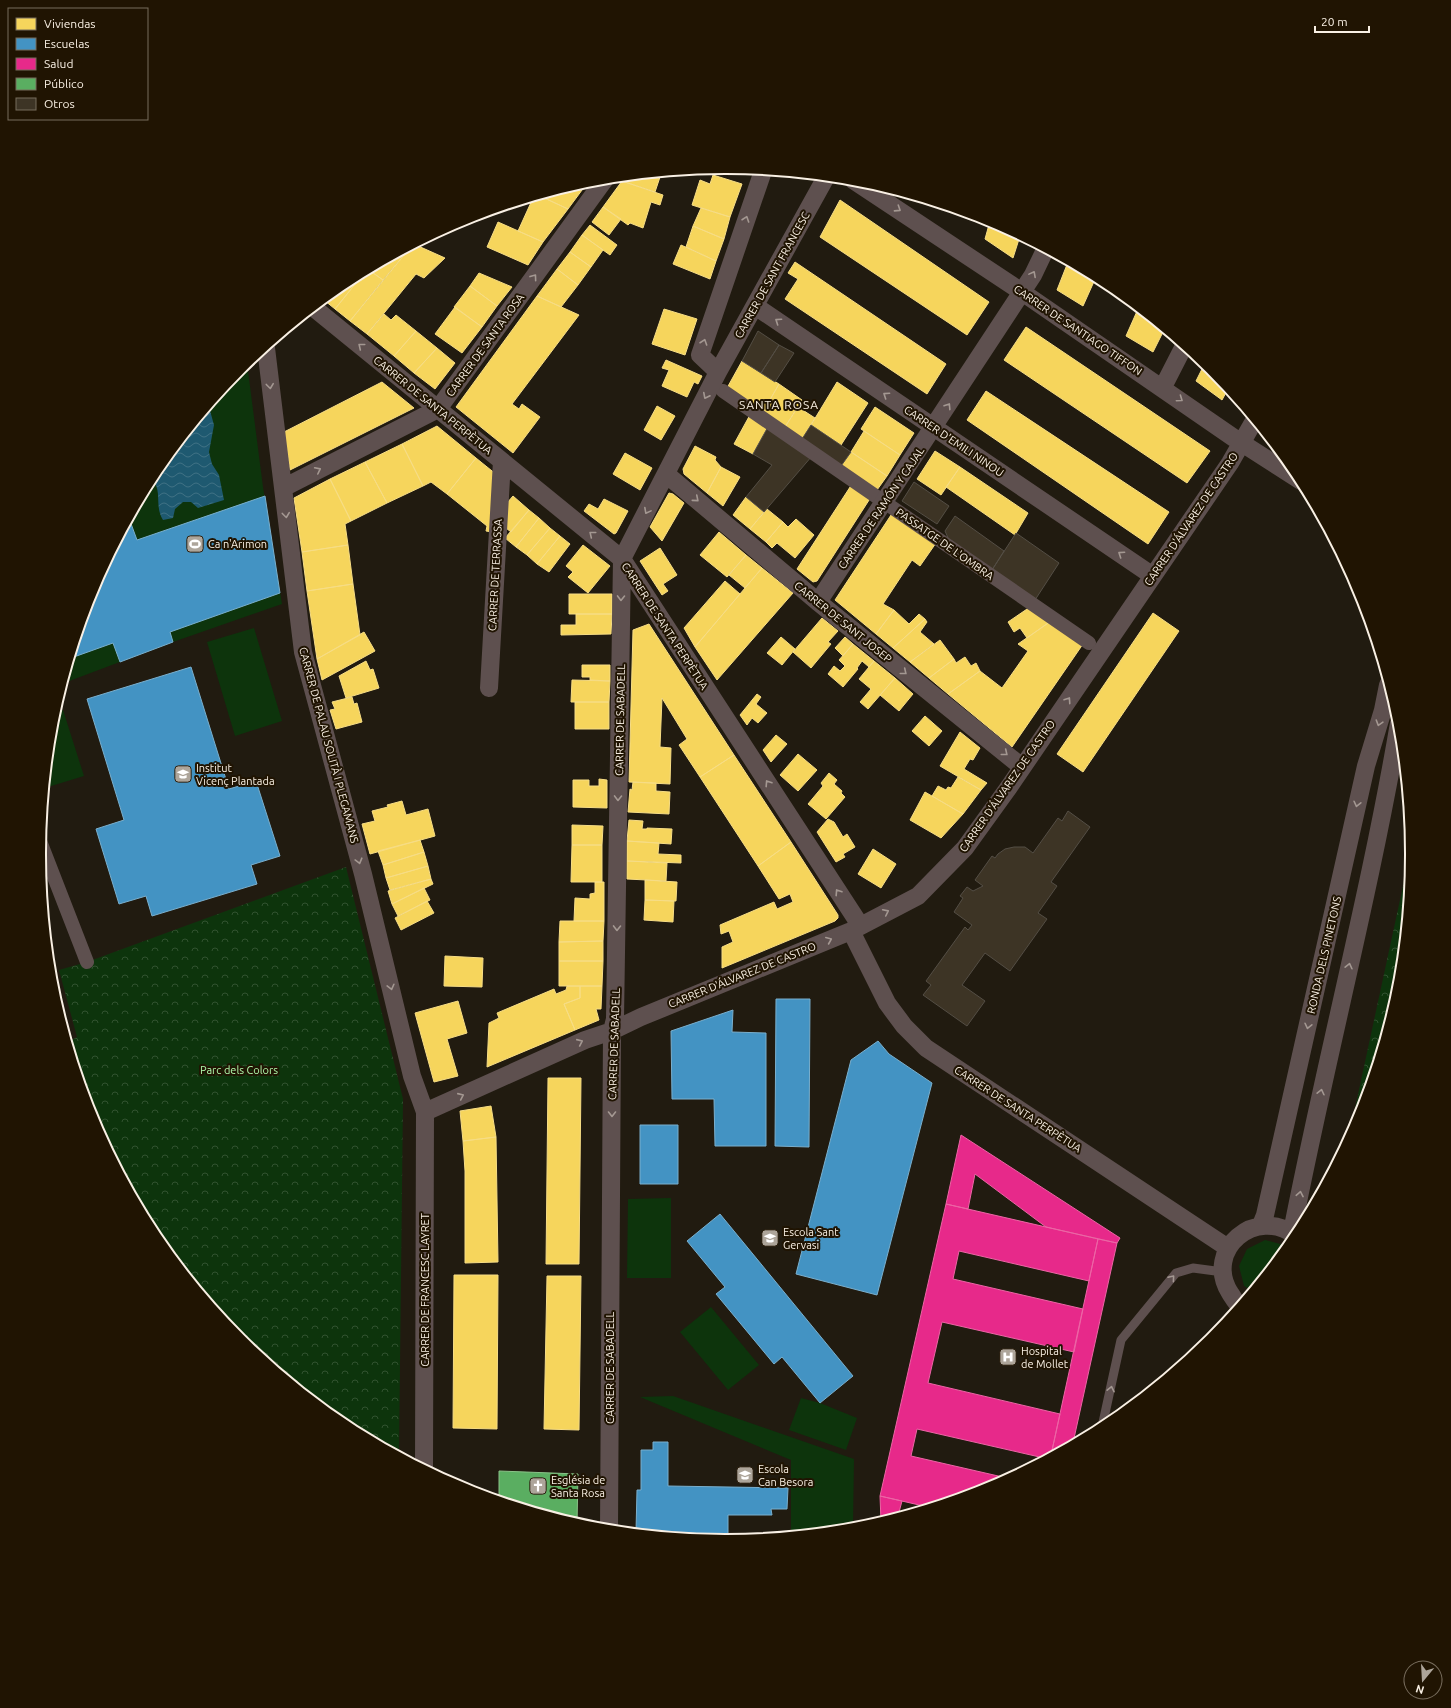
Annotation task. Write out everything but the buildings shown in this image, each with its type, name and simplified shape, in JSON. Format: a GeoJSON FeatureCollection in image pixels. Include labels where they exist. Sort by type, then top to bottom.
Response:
{"type":"FeatureCollection","features":[{"type":"Feature","properties":{"kind":"street"},"geometry":{"type":"LineString","coordinates":[[718,372],[700,355],[761,176]]}},
{"type":"Feature","properties":{"kind":"street","name":"CARRER DE SANT FRANCESC"},"geometry":{"type":"LineString","coordinates":[[622,559],[718,372],[823,182]]}},
{"type":"Feature","properties":{"kind":"street","name":"CARRER DE SANTA ROSA"},"geometry":{"type":"LineString","coordinates":[[283,488],[438,409],[600,187]]}},
{"type":"Feature","properties":{"kind":"street","name":"CARRER DE SANTIAGO TIFFON"},"geometry":{"type":"LineString","coordinates":[[870,191],[1287,472]]}},
{"type":"Feature","properties":{"kind":"street","name":"CARRER DE RAMÓN Y CAJAL"},"geometry":{"type":"LineString","coordinates":[[818,602],[1033,276],[1043,254]]}},
{"type":"Feature","properties":{"kind":"street","name":"CARRER D'EMILI NINOU"},"geometry":{"type":"LineString","coordinates":[[755,306],[1153,576]]}},
{"type":"Feature","properties":{"kind":"street","name":"CARRER DE SANTA PERPÈTUA"},"geometry":{"type":"LineString","coordinates":[[318,311],[622,559],[855,928],[887,1003],[904,1026],[926,1048],[1228,1248]]}},
{"type":"Feature","properties":{"kind":"street"},"geometry":{"type":"LineString","coordinates":[[1163,387],[1182,350]]}},
{"type":"Feature","properties":{"kind":"street","name":"CARRER DE PALAU SOLITÀ I PLEGAMANS"},"geometry":{"type":"LineString","coordinates":[[267,353],[303,652],[363,874],[412,1076],[426,1112]]}},
{"type":"Feature","properties":{"kind":"street","name":"PASSATGE DE L'OMBRA"},"geometry":{"type":"LineString","coordinates":[[722,391],[1089,643]]}},
{"type":"Feature","properties":{"kind":"street","name":"CARRER D'ÁLVAREZ DE CASTRO"},"geometry":{"type":"LineString","coordinates":[[426,1112],[585,1040],[612,1031],[641,1017],[855,928],[918,896],[965,848],[1230,463],[1252,425]]}},
{"type":"Feature","properties":{"kind":"street","name":"CARRER DE TERRASSA"},"geometry":{"type":"LineString","coordinates":[[489,688],[502,461]]}},
{"type":"Feature","properties":{"kind":"street","name":"CARRER DE SANT JOSEP"},"geometry":{"type":"LineString","coordinates":[[666,474],[818,602],[1022,767]]}},
{"type":"Feature","properties":{"kind":"street","name":"CARRER DE SABADELL"},"geometry":{"type":"LineString","coordinates":[[609,1523],[612,1031],[615,1014],[622,559]]}},
{"type":"Feature","properties":{"kind":"street","name":"RONDA DELS PINETONS"},"geometry":{"type":"LineString","coordinates":[[1261,1225],[1267,1209],[1366,766],[1386,695]]}},
{"type":"Feature","properties":{"kind":"street"},"geometry":{"type":"LineString","coordinates":[[1296,1223],[1312,1130],[1386,802],[1396,744]]}},
{"type":"Feature","properties":{"kind":"street"},"geometry":{"type":"LineString","coordinates":[[46,857],[87,962]]}},
{"type":"Feature","properties":{"kind":"street","name":"CARRER DE FRANCESC LAYRET"},"geometry":{"type":"LineString","coordinates":[[424,1462],[426,1112]]}},
{"type":"Feature","properties":{"kind":"street"},"geometry":{"type":"LineString","coordinates":[[1236,1301],[1224,1284],[1222,1268],[1228,1248],[1236,1237],[1248,1229],[1261,1225],[1277,1226],[1290,1232]]}},
{"type":"Feature","properties":{"kind":"lane"},"geometry":{"type":"LineString","coordinates":[[1104,1418],[1121,1340],[1176,1273],[1193,1268],[1223,1272]]}},
{"type":"Feature","properties":{"kind":"green space","name":"Ca n'Arimon"},"geometry":{"type":"Polygon","coordinates":[[[248,371],[263,487],[282,604],[173,642],[68,681],[82,636],[98,594],[116,553],[137,514],[186,440],[248,371]]]}},
{"type":"Feature","properties":{"kind":"green space"},"geometry":{"type":"Polygon","coordinates":[[[254,628],[282,721],[235,736],[207,642],[254,628]]]}},
{"type":"Feature","properties":{"kind":"green space"},"geometry":{"type":"Polygon","coordinates":[[[61,710],[63,710],[84,776],[50,787],[52,765],[61,710]]]}},
{"type":"Feature","properties":{"kind":"green space","name":"Parc dels Colors"},"geometry":{"type":"Polygon","coordinates":[[[346,867],[403,1099],[399,1449],[348,1419],[277,1365],[215,1302],[186,1268],[161,1232],[137,1194],[116,1155],[98,1114],[82,1072],[72,1040],[77,1037],[59,970],[87,962],[346,867]]]}},
{"type":"Feature","properties":{"kind":"green space"},"geometry":{"type":"Polygon","coordinates":[[[1404,879],[1399,943],[1392,987],[1382,1030],[1369,1072],[1355,1109],[1404,879]]]}},
{"type":"Feature","properties":{"kind":"green space"},"geometry":{"type":"Polygon","coordinates":[[[671,1198],[671,1278],[627,1278],[628,1199],[671,1198]]]}},
{"type":"Feature","properties":{"kind":"green space"},"geometry":{"type":"Polygon","coordinates":[[[1265,1240],[1281,1244],[1265,1268],[1248,1288],[1244,1286],[1239,1266],[1247,1249],[1265,1240]]]}},
{"type":"Feature","properties":{"kind":"green space"},"geometry":{"type":"Polygon","coordinates":[[[711,1307],[759,1365],[728,1390],[680,1332],[711,1307]]]}},
{"type":"Feature","properties":{"kind":"green space"},"geometry":{"type":"Polygon","coordinates":[[[673,1396],[854,1459],[853,1521],[814,1528],[791,1530],[791,1460],[640,1397],[673,1396]]]}},
{"type":"Feature","properties":{"kind":"green space"},"geometry":{"type":"Polygon","coordinates":[[[801,1398],[820,1403],[857,1418],[846,1450],[789,1430],[801,1398]]]}},
{"type":"Feature","properties":{"kind":"water"},"geometry":{"type":"Polygon","coordinates":[[[210,412],[214,425],[209,452],[212,464],[219,475],[224,500],[198,508],[191,502],[183,502],[175,509],[173,518],[163,520],[160,515],[155,485],[186,440],[210,412]]]}},
{"type":"Feature","properties":{"kind":"place","name":"Ca n'Arimon"},"geometry":{"type":"Point","coordinates":[195,544]}},
{"type":"Feature","properties":{"kind":"place","name":"Institut Vicenç Plantada"},"geometry":{"type":"Point","coordinates":[183,774]}},
{"type":"Feature","properties":{"kind":"place","name":"Escola Sant Gervasi"},"geometry":{"type":"Point","coordinates":[770,1238]}},
{"type":"Feature","properties":{"kind":"place","name":"Hospital de Mollet"},"geometry":{"type":"Point","coordinates":[1008,1357]}},
{"type":"Feature","properties":{"kind":"place","name":"Escola Can Besora"},"geometry":{"type":"Point","coordinates":[745,1475]}},
{"type":"Feature","properties":{"kind":"place","name":"Església de Santa Rosa"},"geometry":{"type":"Point","coordinates":[538,1486]}},
{"type":"Feature","properties":{"kind":"district","name":"SANTA ROSA"},"geometry":{"type":"Point","coordinates":[779,405]}}]}
